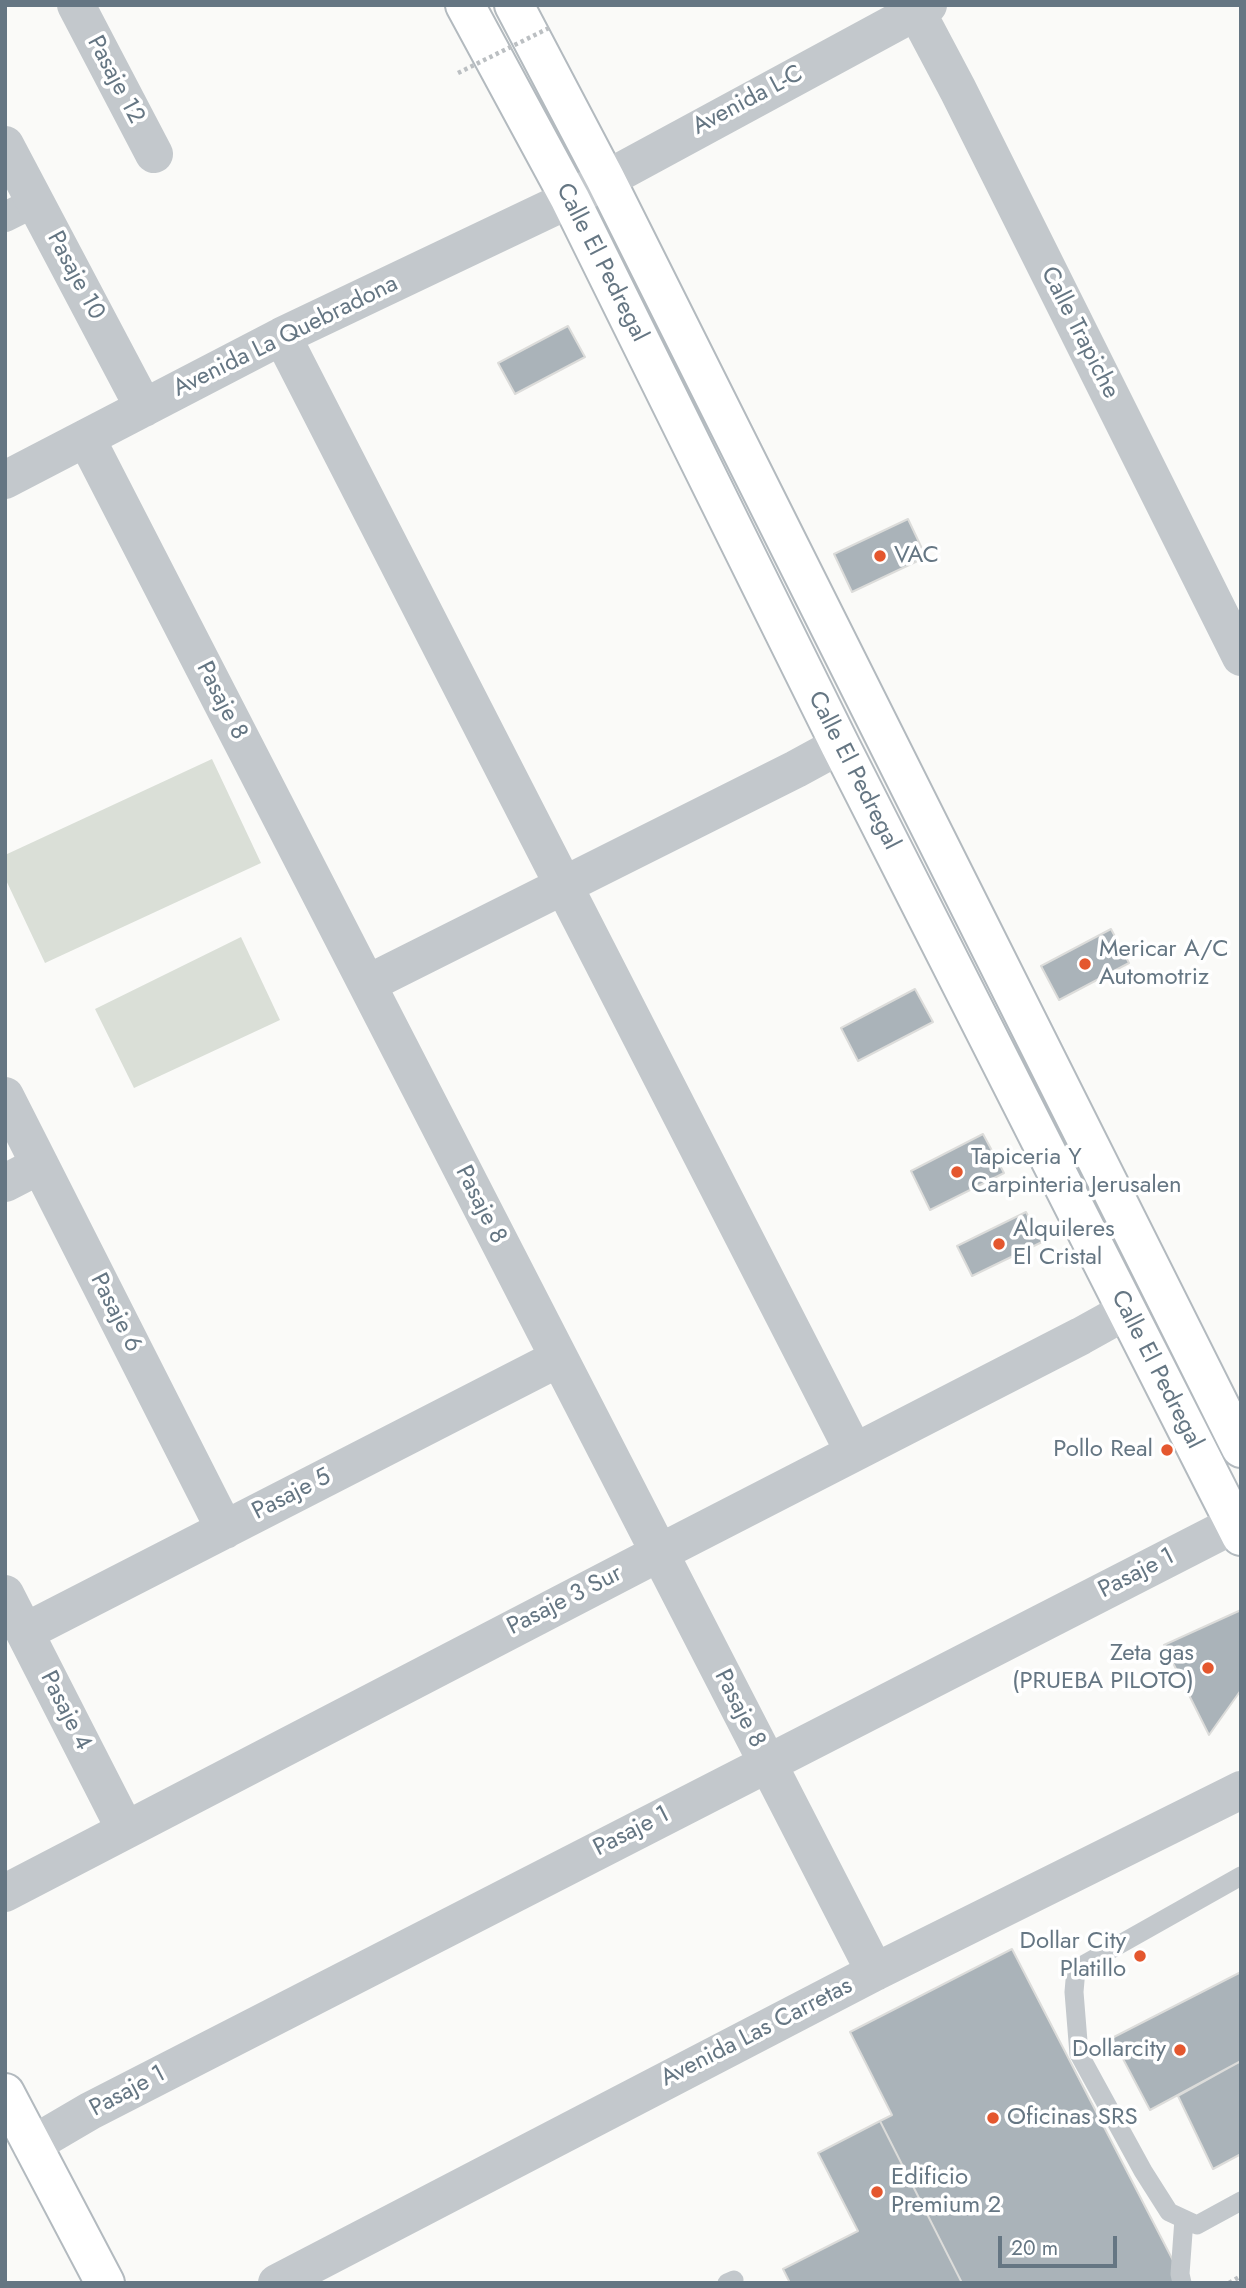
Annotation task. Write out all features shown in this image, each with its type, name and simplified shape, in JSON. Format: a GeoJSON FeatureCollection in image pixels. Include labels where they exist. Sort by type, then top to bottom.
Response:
{"type":"FeatureCollection","features":[{"type":"Feature","properties":{"kind":"main road","name":"Calle El Pedregal"},"geometry":{"type":"LineString","coordinates":[[465,5],[570,199],[839,745],[1126,1311],[1239,1527]]}},
{"type":"Feature","properties":{"kind":"main road","name":"Calle El Pedregal"},"geometry":{"type":"LineString","coordinates":[[514,5],[605,178],[1241,1448]]}},
{"type":"Feature","properties":{"kind":"main road"},"geometry":{"type":"LineString","coordinates":[[5,2093],[105,2283]]}},
{"type":"Feature","properties":{"kind":"street","name":"Pasaje 12"},"geometry":{"type":"LineString","coordinates":[[76,5],[154,154]]}},
{"type":"Feature","properties":{"kind":"street","name":"Avenida L-C"},"geometry":{"type":"LineString","coordinates":[[570,199],[919,7]]}},
{"type":"Feature","properties":{"kind":"street","name":"Calle Trapiche"},"geometry":{"type":"LineString","coordinates":[[919,7],[1241,657]]}},
{"type":"Feature","properties":{"kind":"street","name":"Pasaje 10"},"geometry":{"type":"LineString","coordinates":[[5,145],[20,209],[144,408]]}},
{"type":"Feature","properties":{"kind":"street","name":"Avenida La Quebradona"},"geometry":{"type":"LineString","coordinates":[[5,480],[282,337],[570,199]]}},
{"type":"Feature","properties":{"kind":"street"},"geometry":{"type":"LineString","coordinates":[[282,337],[854,1452]]}},
{"type":"Feature","properties":{"kind":"street","name":"Pasaje 8"},"geometry":{"type":"LineString","coordinates":[[86,438],[875,1972]]}},
{"type":"Feature","properties":{"kind":"street"},"geometry":{"type":"LineString","coordinates":[[367,984],[839,745]]}},
{"type":"Feature","properties":{"kind":"street","name":"Pasaje 6"},"geometry":{"type":"LineString","coordinates":[[5,1096],[225,1530]]}},
{"type":"Feature","properties":{"kind":"street"},"geometry":{"type":"LineString","coordinates":[[5,1183],[40,1165]]}},
{"type":"Feature","properties":{"kind":"street","name":"Pasaje 3 Sur"},"geometry":{"type":"LineString","coordinates":[[5,1893],[1126,1311]]}},
{"type":"Feature","properties":{"kind":"street","name":"Pasaje 5"},"geometry":{"type":"LineString","coordinates":[[25,1632],[559,1358]]}},
{"type":"Feature","properties":{"kind":"street","name":"Pasaje 1"},"geometry":{"type":"LineString","coordinates":[[32,2145],[90,2111],[767,1762],[1239,1527]]}},
{"type":"Feature","properties":{"kind":"street","name":"Pasaje 4"},"geometry":{"type":"LineString","coordinates":[[5,1594],[125,1829]]}},
{"type":"Feature","properties":{"kind":"street","name":"Avenida Las Carretas"},"geometry":{"type":"LineString","coordinates":[[277,2283],[875,1972],[1241,1790]]}},
{"type":"Feature","properties":{"kind":"lane"},"geometry":{"type":"LineString","coordinates":[[1241,1877],[1076,1969],[1074,1992],[1079,2054],[1143,2171],[1169,2212],[1197,2225],[1241,2201]]}},
{"type":"Feature","properties":{"kind":"lane"},"geometry":{"type":"LineString","coordinates":[[1182,2283],[1180,2274],[1184,2218]]}},
{"type":"Feature","properties":{"kind":"path"},"geometry":{"type":"LineString","coordinates":[[457,74],[551,27]]}},
{"type":"Feature","properties":{"kind":"path"},"geometry":{"type":"LineString","coordinates":[[1228,2283],[1241,2276]]}},
{"type":"Feature","properties":{"kind":"shaded area"},"geometry":{"type":"Polygon","coordinates":[[[212,759],[261,863],[45,963],[5,878],[5,855],[212,759]]]}},
{"type":"Feature","properties":{"kind":"shaded area"},"geometry":{"type":"Polygon","coordinates":[[[241,937],[280,1020],[134,1088],[95,1009],[241,937]]]}},
{"type":"Feature","properties":{"kind":"building"},"geometry":{"type":"Polygon","coordinates":[[[568,326],[585,357],[515,394],[498,363],[568,326]]]}},
{"type":"Feature","properties":{"kind":"building","name":"VAC"},"geometry":{"type":"Polygon","coordinates":[[[908,519],[926,557],[852,592],[834,554],[908,519]]]}},
{"type":"Feature","properties":{"kind":"building","name":"Mericar A/C Automotriz"},"geometry":{"type":"Polygon","coordinates":[[[1111,929],[1129,963],[1059,1000],[1041,966],[1111,929]]]}},
{"type":"Feature","properties":{"kind":"building"},"geometry":{"type":"Polygon","coordinates":[[[915,989],[933,1022],[858,1061],[841,1028],[915,989]]]}},
{"type":"Feature","properties":{"kind":"building","name":"Tapiceria Y Carpinteria Jerusalen"},"geometry":{"type":"Polygon","coordinates":[[[983,1134],[1004,1173],[930,1210],[911,1171],[983,1134]]]}},
{"type":"Feature","properties":{"kind":"building","name":"Alquileres El Cristal"},"geometry":{"type":"Polygon","coordinates":[[[1026,1212],[1042,1242],[972,1276],[957,1246],[1026,1212]]]}},
{"type":"Feature","properties":{"kind":"building","name":"Zeta gas (PRUEBA PILOTO)"},"geometry":{"type":"Polygon","coordinates":[[[1241,1610],[1241,1690],[1209,1735],[1164,1645],[1241,1610]]]}},
{"type":"Feature","properties":{"kind":"building","name":"Oficinas SRS"},"geometry":{"type":"Polygon","coordinates":[[[1012,1949],[1180,2274],[1182,2283],[962,2283],[880,2121],[892,2115],[850,2032],[1012,1949]]]}},
{"type":"Feature","properties":{"kind":"building","name":"Dollarcity"},"geometry":{"type":"Polygon","coordinates":[[[1241,1972],[1241,2061],[1150,2110],[1112,2038],[1241,1972]]]}},
{"type":"Feature","properties":{"kind":"building"},"geometry":{"type":"Polygon","coordinates":[[[1241,2061],[1241,2154],[1213,2169],[1178,2096],[1241,2061]]]}},
{"type":"Feature","properties":{"kind":"building","name":"Edificio Premium 2"},"geometry":{"type":"Polygon","coordinates":[[[880,2121],[962,2283],[790,2283],[783,2269],[858,2231],[818,2153],[880,2121]]]}},
{"type":"Feature","properties":{"kind":"place","name":"VAC"},"geometry":{"type":"Point","coordinates":[880,556]}},
{"type":"Feature","properties":{"kind":"place","name":"Mericar A/C Automotriz"},"geometry":{"type":"Point","coordinates":[1085,964]}},
{"type":"Feature","properties":{"kind":"place","name":"Tapiceria Y Carpinteria Jerusalen"},"geometry":{"type":"Point","coordinates":[957,1172]}},
{"type":"Feature","properties":{"kind":"place","name":"Alquileres El Cristal"},"geometry":{"type":"Point","coordinates":[999,1244]}},
{"type":"Feature","properties":{"kind":"place","name":"Pollo Real"},"geometry":{"type":"Point","coordinates":[1167,1450]}},
{"type":"Feature","properties":{"kind":"place","name":"Zeta gas (PRUEBA PILOTO)"},"geometry":{"type":"Point","coordinates":[1208,1668]}},
{"type":"Feature","properties":{"kind":"place","name":"Dollar City Platillo"},"geometry":{"type":"Point","coordinates":[1140,1956]}},
{"type":"Feature","properties":{"kind":"place","name":"Dollarcity"},"geometry":{"type":"Point","coordinates":[1180,2050]}},
{"type":"Feature","properties":{"kind":"place","name":"Oficinas SRS"},"geometry":{"type":"Point","coordinates":[993,2118]}},
{"type":"Feature","properties":{"kind":"place","name":"Edificio Premium 2"},"geometry":{"type":"Point","coordinates":[877,2192]}}]}
